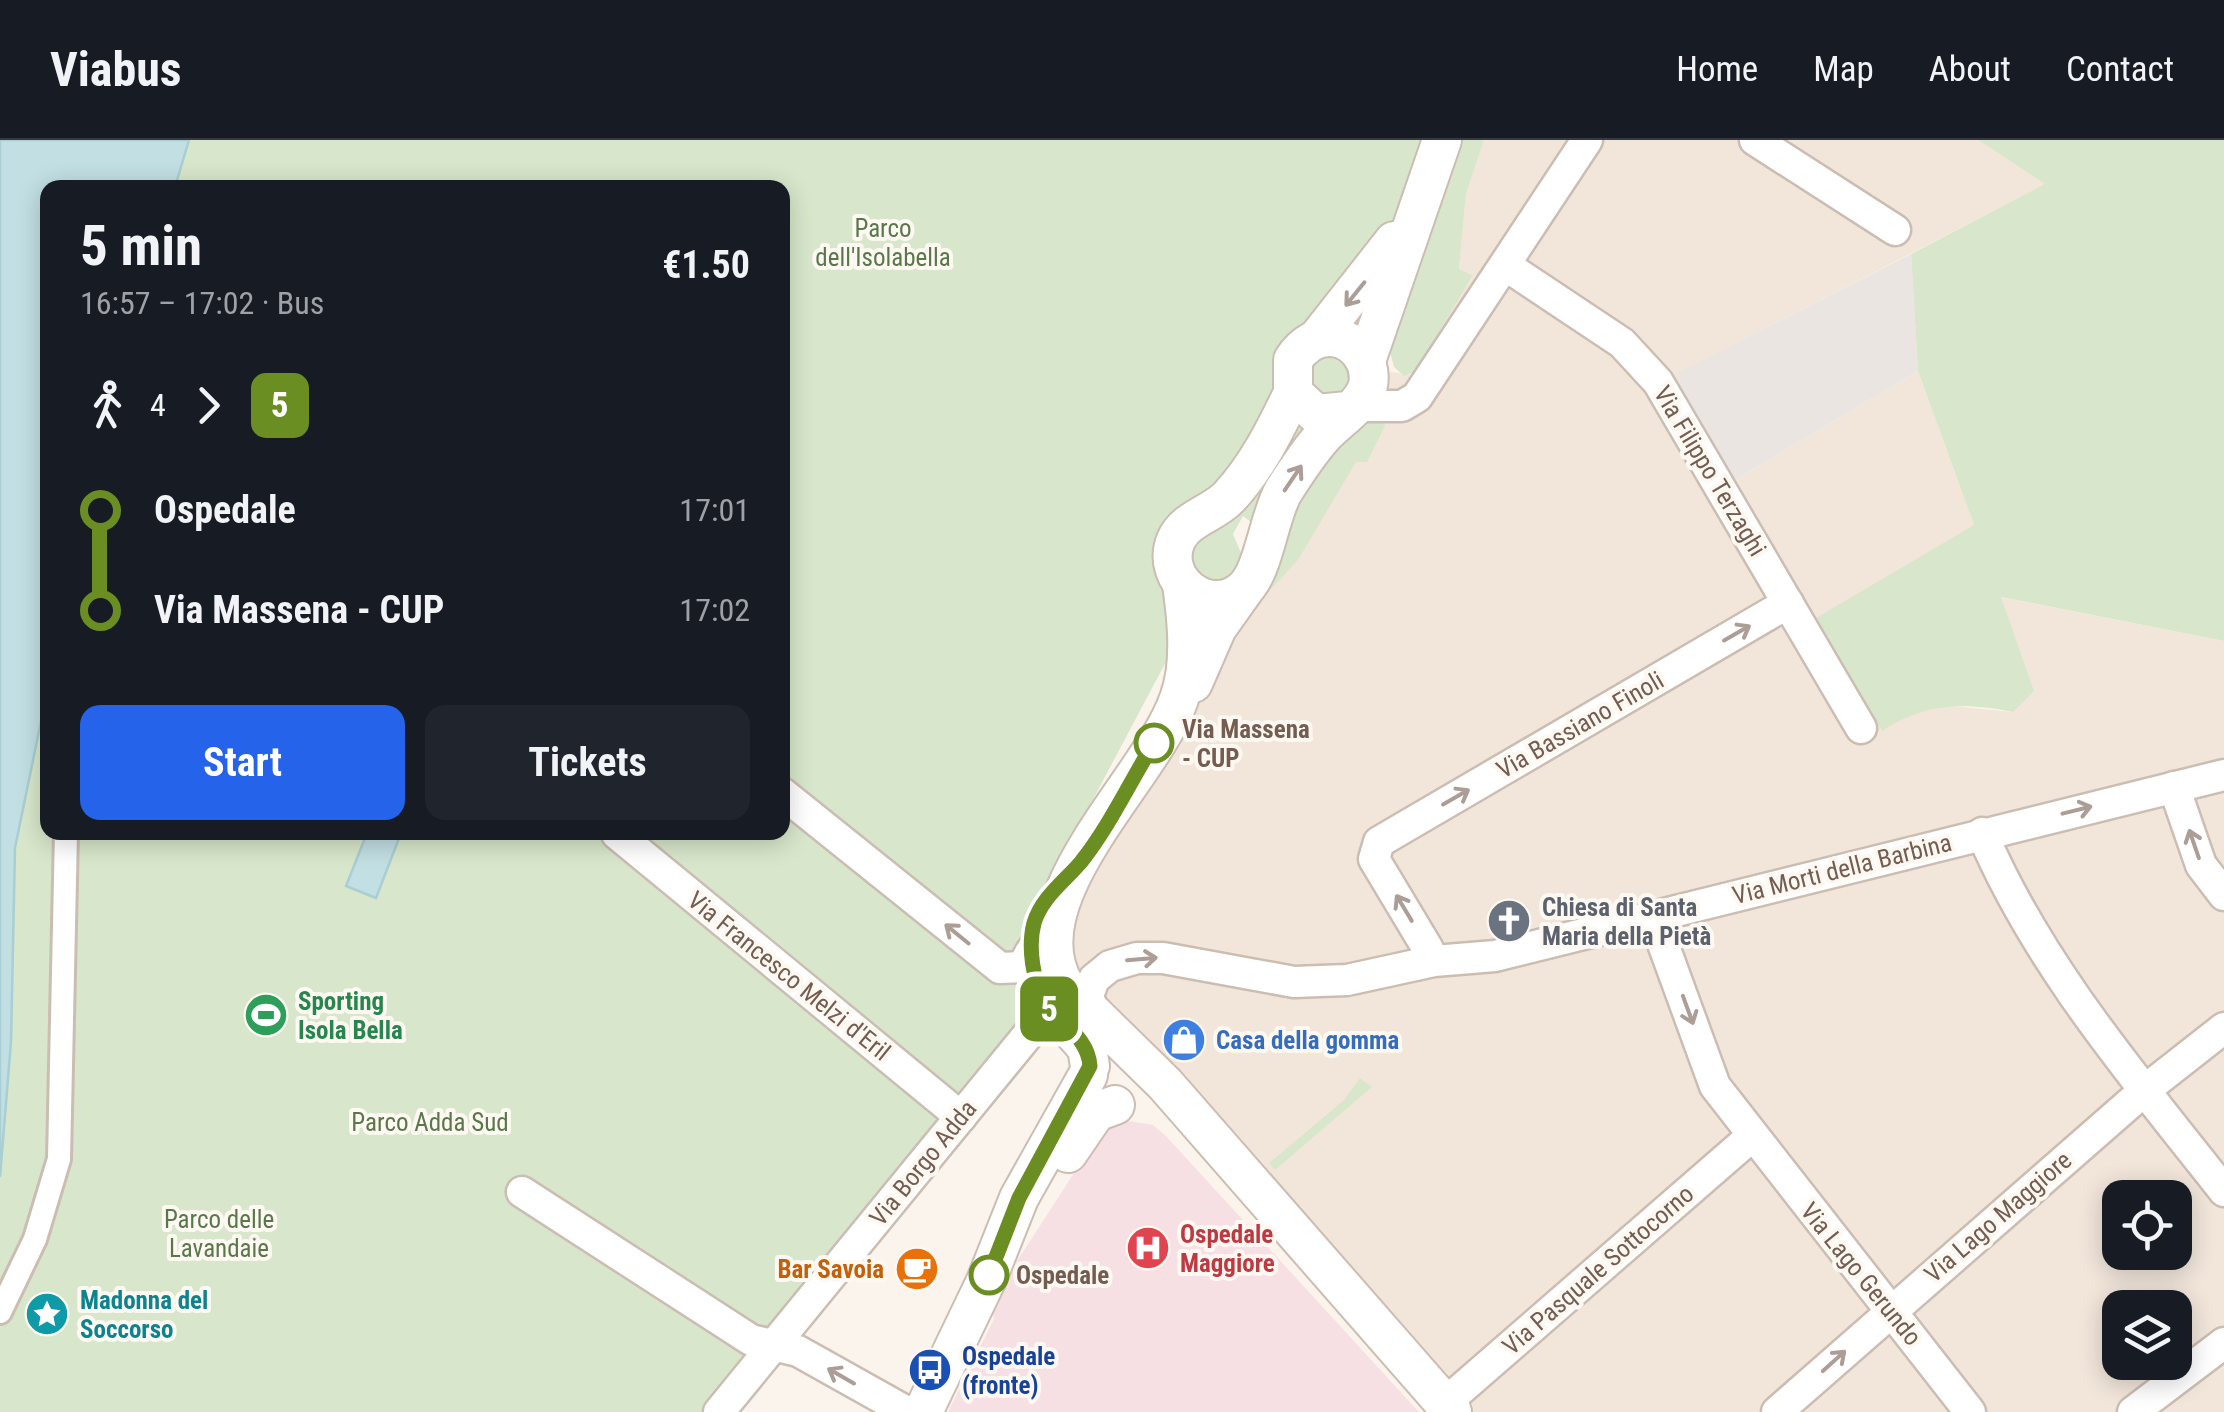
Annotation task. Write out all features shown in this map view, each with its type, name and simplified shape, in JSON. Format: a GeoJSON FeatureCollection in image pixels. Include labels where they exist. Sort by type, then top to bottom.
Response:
{"type":"FeatureCollection","features":[{"type":"Feature","properties":{"kind":"street"},"geometry":{"type":"LineString","coordinates":[[1196,1121],[1160,1104],[1119,1104],[1092,1093],[1086,1048],[1054,956],[1058,907],[1178,702],[1200,672],[1226,613],[1251,574],[1284,491],[1312,450],[1365,394],[1367,365],[1442,140]]}},
{"type":"Feature","properties":{"kind":"street"},"geometry":{"type":"LineString","coordinates":[[1293,394],[1316,414],[1402,406],[1421,392],[1587,140]]}},
{"type":"Feature","properties":{"kind":"street"},"geometry":{"type":"LineString","coordinates":[[1755,140],[1895,230]]}},
{"type":"Feature","properties":{"kind":"street"},"geometry":{"type":"LineString","coordinates":[[1178,702],[1186,650],[1182,584],[1173,565],[1174,547],[1187,524],[1203,516],[1239,485],[1270,440],[1293,394],[1294,360],[1318,339],[1370,276],[1428,188]]}},
{"type":"Feature","properties":{"kind":"street","name":"Via Filippo Terzaghi"},"geometry":{"type":"LineString","coordinates":[[1505,265],[1622,343],[1648,368],[1860,728]]}},
{"type":"Feature","properties":{"kind":"street"},"geometry":{"type":"LineString","coordinates":[[1318,339],[1334,337],[1349,343],[1386,390],[1405,395],[1421,392]]}},
{"type":"Feature","properties":{"kind":"street"},"geometry":{"type":"LineString","coordinates":[[1182,584],[1210,600],[1228,598],[1251,574],[1251,532],[1238,520],[1221,514],[1203,516]]}},
{"type":"Feature","properties":{"kind":"street","name":"Via Bassiano Finoli"},"geometry":{"type":"LineString","coordinates":[[1419,964],[1426,960],[1428,948],[1374,859],[1379,842],[1788,603]]}},
{"type":"Feature","properties":{"kind":"street","name":"Via Morti della Barbina"},"geometry":{"type":"LineString","coordinates":[[1078,1021],[1094,979],[1110,966],[1137,958],[1163,958],[1294,982],[1347,980],[1419,964],[1495,956],[2224,775]]}},
{"type":"Feature","properties":{"kind":"street"},"geometry":{"type":"LineString","coordinates":[[2174,787],[2201,865],[2224,895]]}},
{"type":"Feature","properties":{"kind":"street"},"geometry":{"type":"LineString","coordinates":[[790,799],[1000,968],[1022,968],[1032,950]]}},
{"type":"Feature","properties":{"kind":"street"},"geometry":{"type":"LineString","coordinates":[[1982,833],[1997,867],[2078,1001],[2224,1191]]}},
{"type":"Feature","properties":{"kind":"street"},"geometry":{"type":"LineString","coordinates":[[0,1312],[35,1239],[58,1160],[64,1077],[66,840]]}},
{"type":"Feature","properties":{"kind":"street","name":"Via Francesco Melzi d'Eril"},"geometry":{"type":"LineString","coordinates":[[624,840],[961,1117]]}},
{"type":"Feature","properties":{"kind":"street"},"geometry":{"type":"LineString","coordinates":[[1082,861],[1038,913],[1032,950],[1039,990],[1166,1084],[1448,1408]]}},
{"type":"Feature","properties":{"kind":"street","name":"Via Lago Gerundo"},"geometry":{"type":"LineString","coordinates":[[1654,918],[1715,1086],[1750,1137],[1970,1412]]}},
{"type":"Feature","properties":{"kind":"street","name":"Via Borgo Adda"},"geometry":{"type":"LineString","coordinates":[[718,1412],[1032,1031],[1046,1022],[1078,1021]]}},
{"type":"Feature","properties":{"kind":"street","name":"Via Lago Maggiore"},"geometry":{"type":"LineString","coordinates":[[1777,1412],[2145,1090],[2224,1028]]}},
{"type":"Feature","properties":{"kind":"street"},"geometry":{"type":"LineString","coordinates":[[923,1412],[986,1281],[1019,1198],[1089,1071],[1102,1052],[1133,1056]]}},
{"type":"Feature","properties":{"kind":"street"},"geometry":{"type":"LineString","coordinates":[[986,1281],[1091,1118],[1119,1104],[1141,1085],[1133,1056]]}},
{"type":"Feature","properties":{"kind":"street","name":"Via Pasquale Sottocorno"},"geometry":{"type":"LineString","coordinates":[[1448,1408],[1750,1137]]}},
{"type":"Feature","properties":{"kind":"street"},"geometry":{"type":"LineString","coordinates":[[522,1192],[751,1340],[798,1351],[907,1412]]}},
{"type":"Feature","properties":{"kind":"street"},"geometry":{"type":"LineString","coordinates":[[2133,1412],[2224,1343]]}},
{"type":"Feature","properties":{"kind":"shaded area"},"geometry":{"type":"Polygon","coordinates":[[[1484,140],[1978,140],[2046,184],[1678,373],[1683,392],[1735,480],[1918,371],[1974,525],[1882,730],[1909,714],[1942,705],[2013,712],[2000,597],[2224,641],[2224,1412],[1457,1412],[1087,1005],[1056,925],[1370,369],[1412,375],[1473,275],[1459,269],[1466,194],[1484,140]]]}},
{"type":"Feature","properties":{"kind":"shaded area"},"geometry":{"type":"Polygon","coordinates":[[[1911,254],[1918,371],[1735,480],[1683,392],[1677,373],[1911,254]]]}},
{"type":"Feature","properties":{"kind":"shaded area","name":"Ospedale Maggiore"},"geometry":{"type":"Polygon","coordinates":[[[1117,1122],[1153,1125],[1166,1136],[1419,1412],[948,1412],[994,1319],[991,1305],[1010,1272],[1096,1139],[1117,1122]]]}},
{"type":"Feature","properties":{"kind":"green space","name":"Parco Adda Sud"},"geometry":{"type":"Polygon","coordinates":[[[0,140],[1424,140],[1412,188],[1360,316],[1372,323],[1358,375],[1310,428],[1253,524],[1243,516],[1233,534],[1244,560],[1168,658],[1045,890],[1034,935],[1035,1017],[708,1412],[0,1412],[0,140]]]}},
{"type":"Feature","properties":{"kind":"green space"},"geometry":{"type":"Polygon","coordinates":[[[1460,140],[1484,140],[1466,194],[1459,269],[1473,275],[1415,372],[1404,376],[1394,367],[1389,348],[1460,140]]]}},
{"type":"Feature","properties":{"kind":"green space"},"geometry":{"type":"Polygon","coordinates":[[[1978,140],[2224,140],[2224,641],[2001,597],[2034,691],[2013,712],[1945,707],[1914,715],[1882,731],[1816,618],[1974,525],[1918,371],[1911,254],[2045,184],[1978,140]]]}},
{"type":"Feature","properties":{"kind":"green space"},"geometry":{"type":"Polygon","coordinates":[[[1365,418],[1384,421],[1385,426],[1367,462],[1356,462],[1298,560],[1229,635],[1315,462],[1365,418]]]}},
{"type":"Feature","properties":{"kind":"green space"},"geometry":{"type":"Polygon","coordinates":[[[1360,1078],[1372,1087],[1275,1170],[1269,1163],[1344,1100],[1360,1078]]]}},
{"type":"Feature","properties":{"kind":"water"},"geometry":{"type":"Polygon","coordinates":[[[0,140],[189,140],[177,180],[40,180],[40,726],[15,848],[11,1042],[0,1177],[0,140]]]}},
{"type":"Feature","properties":{"kind":"water"},"geometry":{"type":"Polygon","coordinates":[[[364,840],[398,840],[376,898],[346,886],[364,840]]]}},
{"type":"Feature","properties":{"kind":"bus line","name":"5"},"geometry":{"type":"LineString","coordinates":[[989,1275],[1019,1198],[1090,1066],[1080,1039],[1054,1016],[1039,990],[1032,950],[1034,923],[1046,899],[1082,861],[1154,743]]}},
{"type":"Feature","properties":{"kind":"place","name":"Via Massena - CUP"},"geometry":{"type":"Point","coordinates":[1154,743]}},
{"type":"Feature","properties":{"kind":"place","name":"Chiesa di Santa Maria della Pietà"},"geometry":{"type":"Point","coordinates":[1509,921]}},
{"type":"Feature","properties":{"kind":"place","name":"Sporting Isola Bella"},"geometry":{"type":"Point","coordinates":[266,1015]}},
{"type":"Feature","properties":{"kind":"place","name":"Casa della gomma"},"geometry":{"type":"Point","coordinates":[1184,1040]}},
{"type":"Feature","properties":{"kind":"place","name":"Ospedale Maggiore"},"geometry":{"type":"Point","coordinates":[1148,1248]}},
{"type":"Feature","properties":{"kind":"place","name":"Bar Savoia"},"geometry":{"type":"Point","coordinates":[917,1269]}},
{"type":"Feature","properties":{"kind":"place","name":"Ospedale"},"geometry":{"type":"Point","coordinates":[989,1275]}},
{"type":"Feature","properties":{"kind":"place","name":"Madonna del Soccorso"},"geometry":{"type":"Point","coordinates":[47,1314]}},
{"type":"Feature","properties":{"kind":"place","name":"Ospedale (fronte)"},"geometry":{"type":"Point","coordinates":[930,1370]}},
{"type":"Feature","properties":{"kind":"park label","name":"Parco dell'Isolabella"},"geometry":{"type":"Point","coordinates":[883,242]}},
{"type":"Feature","properties":{"kind":"park label","name":"Parco delle Lavandaie"},"geometry":{"type":"Point","coordinates":[219,1234]}}]}
